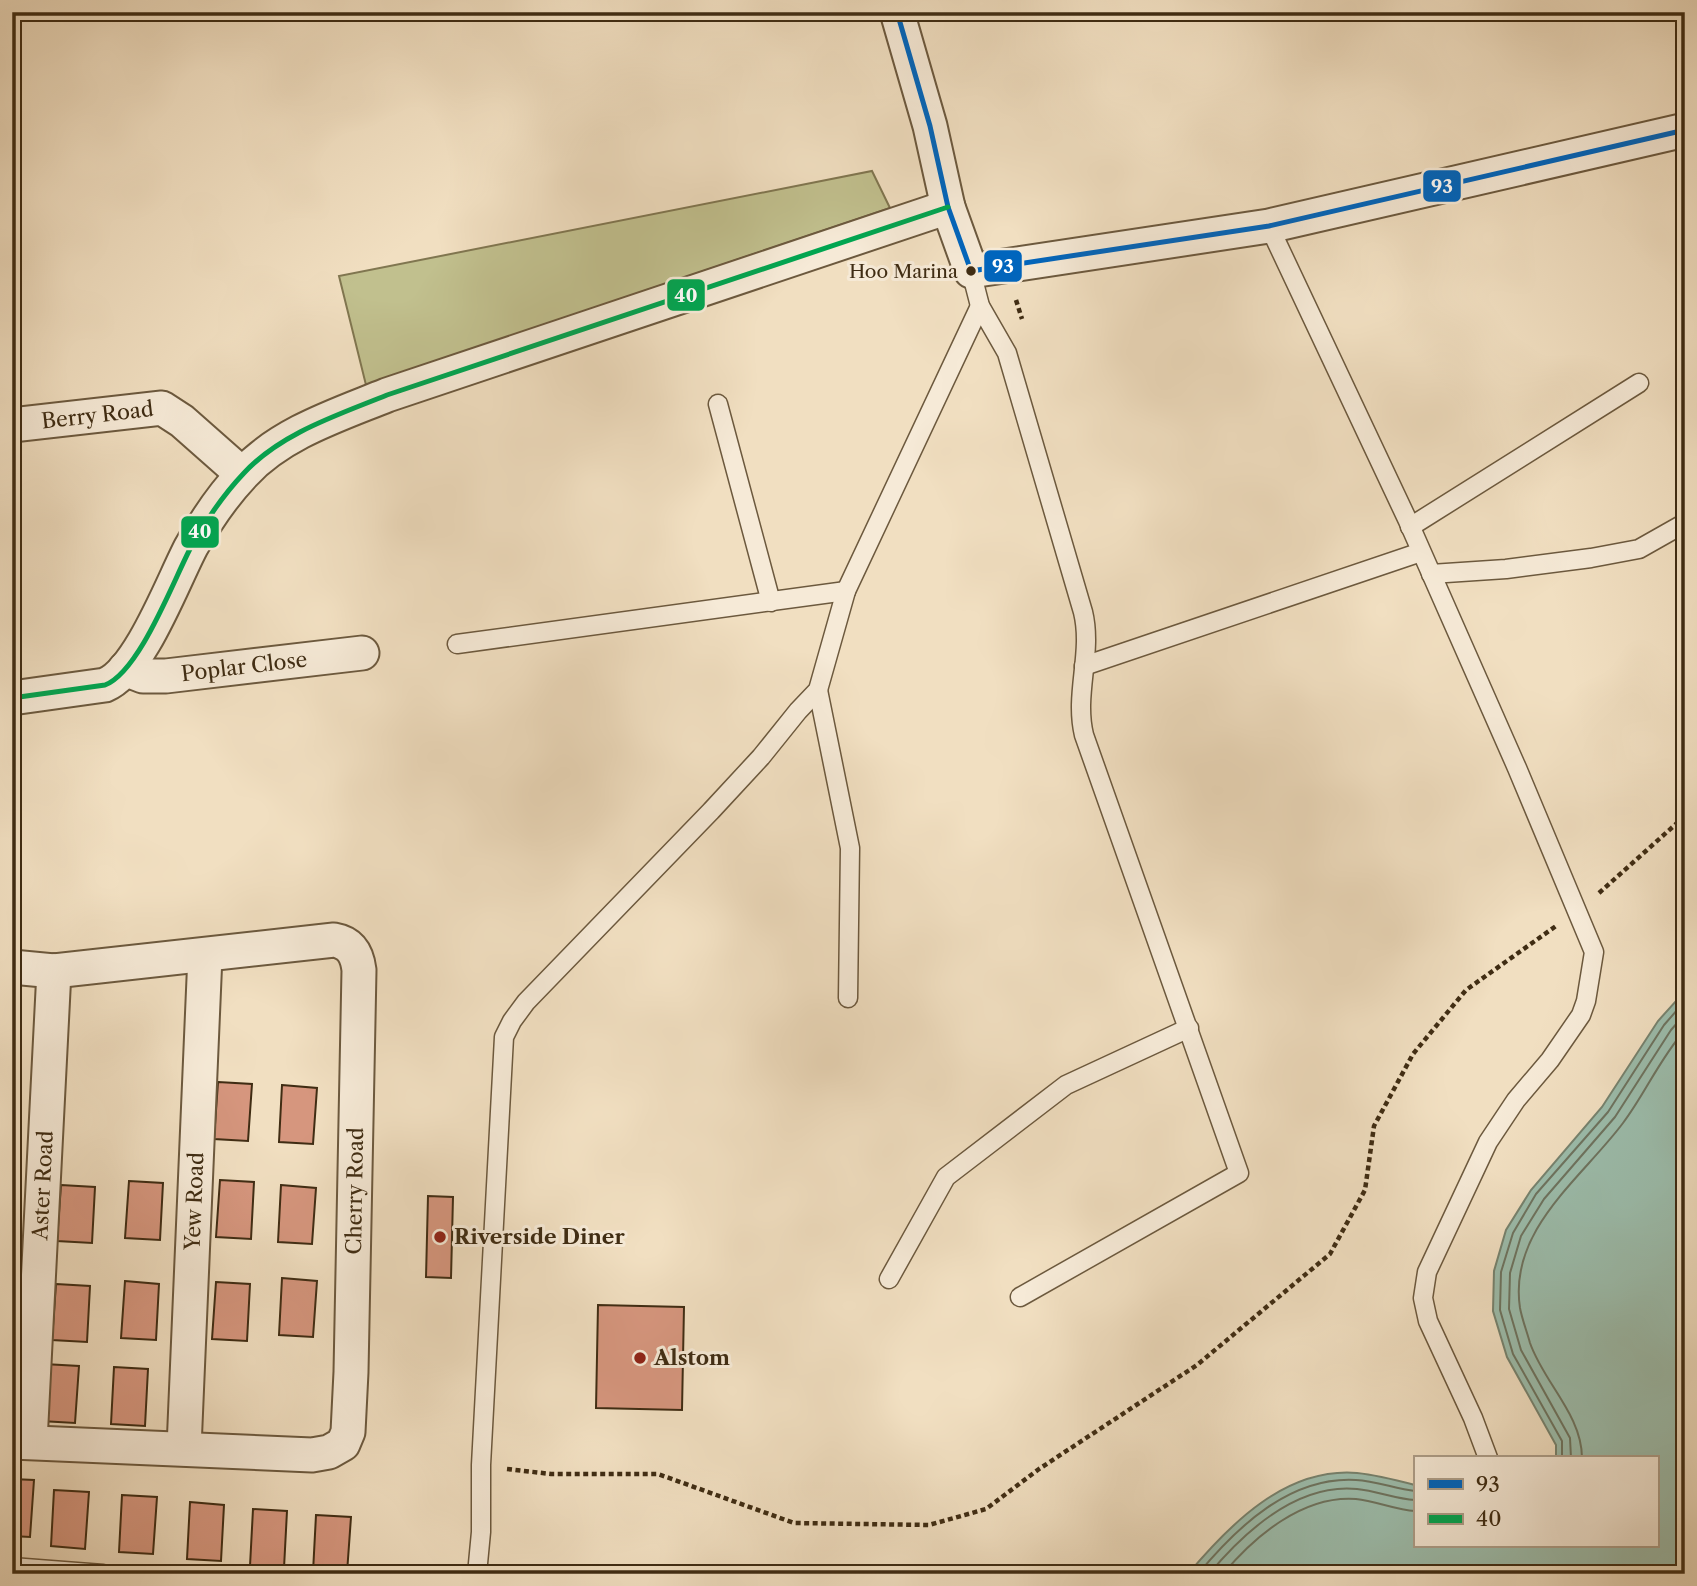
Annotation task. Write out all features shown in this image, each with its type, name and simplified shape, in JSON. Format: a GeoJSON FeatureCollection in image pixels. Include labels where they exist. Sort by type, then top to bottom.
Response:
{"type":"FeatureCollection","features":[{"type":"Feature","properties":{"kind":"street"},"geometry":{"type":"LineString","coordinates":[[897,12],[930,126],[948,207],[971,271],[1269,226],[1685,130]]}},
{"type":"Feature","properties":{"kind":"street"},"geometry":{"type":"LineString","coordinates":[[12,698],[105,685],[118,677],[149,632],[192,546],[242,474],[289,439],[387,395],[948,207]]}},
{"type":"Feature","properties":{"kind":"street","name":"Berry Road"},"geometry":{"type":"LineString","coordinates":[[12,425],[162,408],[182,421],[242,474]]}},
{"type":"Feature","properties":{"kind":"street","name":"Poplar Close"},"geometry":{"type":"LineString","coordinates":[[125,669],[143,676],[166,676],[362,653]]}},
{"type":"Feature","properties":{"kind":"street","name":"Cherry Road"},"geometry":{"type":"LineString","coordinates":[[12,967],[54,971],[325,940],[341,941],[356,954],[359,970],[351,1372],[346,1440],[338,1449],[312,1455],[21,1442]]}},
{"type":"Feature","properties":{"kind":"street","name":"Yew Road"},"geometry":{"type":"LineString","coordinates":[[184,1448],[205,955]]}},
{"type":"Feature","properties":{"kind":"street","name":"Aster Road"},"geometry":{"type":"LineString","coordinates":[[21,1442],[54,971]]}},
{"type":"Feature","properties":{"kind":"lane"},"geometry":{"type":"LineString","coordinates":[[1269,226],[1410,527],[1594,952],[1584,1007],[1550,1060],[1516,1100],[1489,1142],[1430,1264],[1424,1289],[1428,1321],[1473,1418],[1487,1456]]}},
{"type":"Feature","properties":{"kind":"lane"},"geometry":{"type":"LineString","coordinates":[[971,271],[980,306],[1007,354],[1080,601],[1086,628],[1080,713],[1084,735],[1239,1173],[1020,1297]]}},
{"type":"Feature","properties":{"kind":"lane"},"geometry":{"type":"LineString","coordinates":[[477,1574],[504,1037],[512,1020],[526,1002],[711,811],[818,690],[846,591],[980,306]]}},
{"type":"Feature","properties":{"kind":"lane"},"geometry":{"type":"LineString","coordinates":[[1410,527],[1639,383]]}},
{"type":"Feature","properties":{"kind":"lane"},"geometry":{"type":"LineString","coordinates":[[718,404],[771,602]]}},
{"type":"Feature","properties":{"kind":"lane"},"geometry":{"type":"LineString","coordinates":[[1431,574],[1506,569],[1639,549],[1685,523]]}},
{"type":"Feature","properties":{"kind":"lane"},"geometry":{"type":"LineString","coordinates":[[1084,666],[1421,552]]}},
{"type":"Feature","properties":{"kind":"lane"},"geometry":{"type":"LineString","coordinates":[[457,644],[846,591]]}},
{"type":"Feature","properties":{"kind":"lane"},"geometry":{"type":"LineString","coordinates":[[818,690],[850,848],[848,998]]}},
{"type":"Feature","properties":{"kind":"lane"},"geometry":{"type":"LineString","coordinates":[[889,1279],[946,1177],[1066,1085],[1189,1028]]}},
{"type":"Feature","properties":{"kind":"lane"},"geometry":{"type":"LineString","coordinates":[[12,1567],[103,1574]]}},
{"type":"Feature","properties":{"kind":"path"},"geometry":{"type":"LineString","coordinates":[[481,1465],[551,1474],[658,1474],[794,1523],[929,1525],[986,1509],[1039,1469],[1197,1365],[1330,1254],[1365,1190],[1374,1126],[1413,1054],[1466,990],[1578,910],[1676,824],[1685,812]]}},
{"type":"Feature","properties":{"kind":"shaded area"},"geometry":{"type":"Polygon","coordinates":[[[872,171],[890,208],[366,385],[339,276],[872,171]]]}},
{"type":"Feature","properties":{"kind":"water"},"geometry":{"type":"Polygon","coordinates":[[[1685,991],[1685,1574],[1188,1574],[1222,1536],[1262,1502],[1307,1479],[1331,1474],[1357,1473],[1414,1485],[1414,1548],[1658,1548],[1658,1456],[1556,1456],[1556,1445],[1507,1357],[1493,1311],[1494,1271],[1506,1230],[1531,1190],[1602,1107],[1658,1021],[1685,991]]]}},
{"type":"Feature","properties":{"kind":"building"},"geometry":{"type":"Polygon","coordinates":[[[218,1082],[252,1084],[248,1141],[214,1139],[218,1082]]]}},
{"type":"Feature","properties":{"kind":"building"},"geometry":{"type":"Polygon","coordinates":[[[282,1085],[317,1088],[313,1144],[279,1142],[282,1085]]]}},
{"type":"Feature","properties":{"kind":"building"},"geometry":{"type":"Polygon","coordinates":[[[220,1180],[254,1182],[251,1239],[216,1237],[220,1180]]]}},
{"type":"Feature","properties":{"kind":"building"},"geometry":{"type":"Polygon","coordinates":[[[129,1181],[163,1183],[160,1240],[125,1238],[129,1181]]]}},
{"type":"Feature","properties":{"kind":"building"},"geometry":{"type":"Polygon","coordinates":[[[61,1185],[95,1187],[92,1243],[57,1241],[61,1185]]]}},
{"type":"Feature","properties":{"kind":"building"},"geometry":{"type":"Polygon","coordinates":[[[281,1185],[316,1188],[312,1244],[278,1242],[281,1185]]]}},
{"type":"Feature","properties":{"kind":"building","name":"Riverside Diner"},"geometry":{"type":"Polygon","coordinates":[[[428,1196],[453,1197],[451,1278],[426,1277],[428,1196]]]}},
{"type":"Feature","properties":{"kind":"building"},"geometry":{"type":"Polygon","coordinates":[[[282,1278],[317,1281],[313,1337],[279,1335],[282,1278]]]}},
{"type":"Feature","properties":{"kind":"building"},"geometry":{"type":"Polygon","coordinates":[[[125,1281],[159,1284],[156,1340],[121,1338],[125,1281]]]}},
{"type":"Feature","properties":{"kind":"building"},"geometry":{"type":"Polygon","coordinates":[[[216,1282],[250,1284],[247,1341],[212,1339],[216,1282]]]}},
{"type":"Feature","properties":{"kind":"building"},"geometry":{"type":"Polygon","coordinates":[[[56,1284],[90,1286],[87,1342],[52,1340],[56,1284]]]}},
{"type":"Feature","properties":{"kind":"building","name":"Alstom"},"geometry":{"type":"Polygon","coordinates":[[[598,1305],[684,1307],[682,1410],[596,1408],[598,1305]]]}},
{"type":"Feature","properties":{"kind":"building"},"geometry":{"type":"Polygon","coordinates":[[[44,1364],[79,1366],[75,1423],[41,1421],[44,1364]]]}},
{"type":"Feature","properties":{"kind":"building"},"geometry":{"type":"Polygon","coordinates":[[[114,1367],[148,1369],[145,1426],[111,1424],[114,1367]]]}},
{"type":"Feature","properties":{"kind":"building"},"geometry":{"type":"Polygon","coordinates":[[[12,1479],[34,1480],[30,1537],[12,1536],[12,1479]]]}},
{"type":"Feature","properties":{"kind":"building"},"geometry":{"type":"Polygon","coordinates":[[[54,1490],[89,1492],[85,1549],[51,1546],[54,1490]]]}},
{"type":"Feature","properties":{"kind":"building"},"geometry":{"type":"Polygon","coordinates":[[[122,1495],[157,1497],[153,1554],[119,1552],[122,1495]]]}},
{"type":"Feature","properties":{"kind":"building"},"geometry":{"type":"Polygon","coordinates":[[[190,1502],[224,1505],[221,1561],[187,1559],[190,1502]]]}},
{"type":"Feature","properties":{"kind":"building"},"geometry":{"type":"Polygon","coordinates":[[[253,1509],[287,1511],[284,1568],[250,1566],[253,1509]]]}},
{"type":"Feature","properties":{"kind":"building"},"geometry":{"type":"Polygon","coordinates":[[[316,1515],[351,1517],[347,1573],[313,1572],[316,1515]]]}},
{"type":"Feature","properties":{"kind":"transit line","name":"93"},"geometry":{"type":"LineString","coordinates":[[897,12],[930,126],[948,207],[971,271],[1269,226],[1685,130]]}},
{"type":"Feature","properties":{"kind":"transit line","name":"40"},"geometry":{"type":"LineString","coordinates":[[12,698],[105,685],[118,676],[143,644],[191,547],[215,509],[259,459],[311,426],[387,395],[948,207]]}},
{"type":"Feature","properties":{"kind":"place","name":"Hoo Marina"},"geometry":{"type":"Point","coordinates":[971,271]}},
{"type":"Feature","properties":{"kind":"place","name":"Riverside Diner"},"geometry":{"type":"Point","coordinates":[440,1237]}},
{"type":"Feature","properties":{"kind":"place","name":"Alstom"},"geometry":{"type":"Point","coordinates":[640,1358]}}]}
